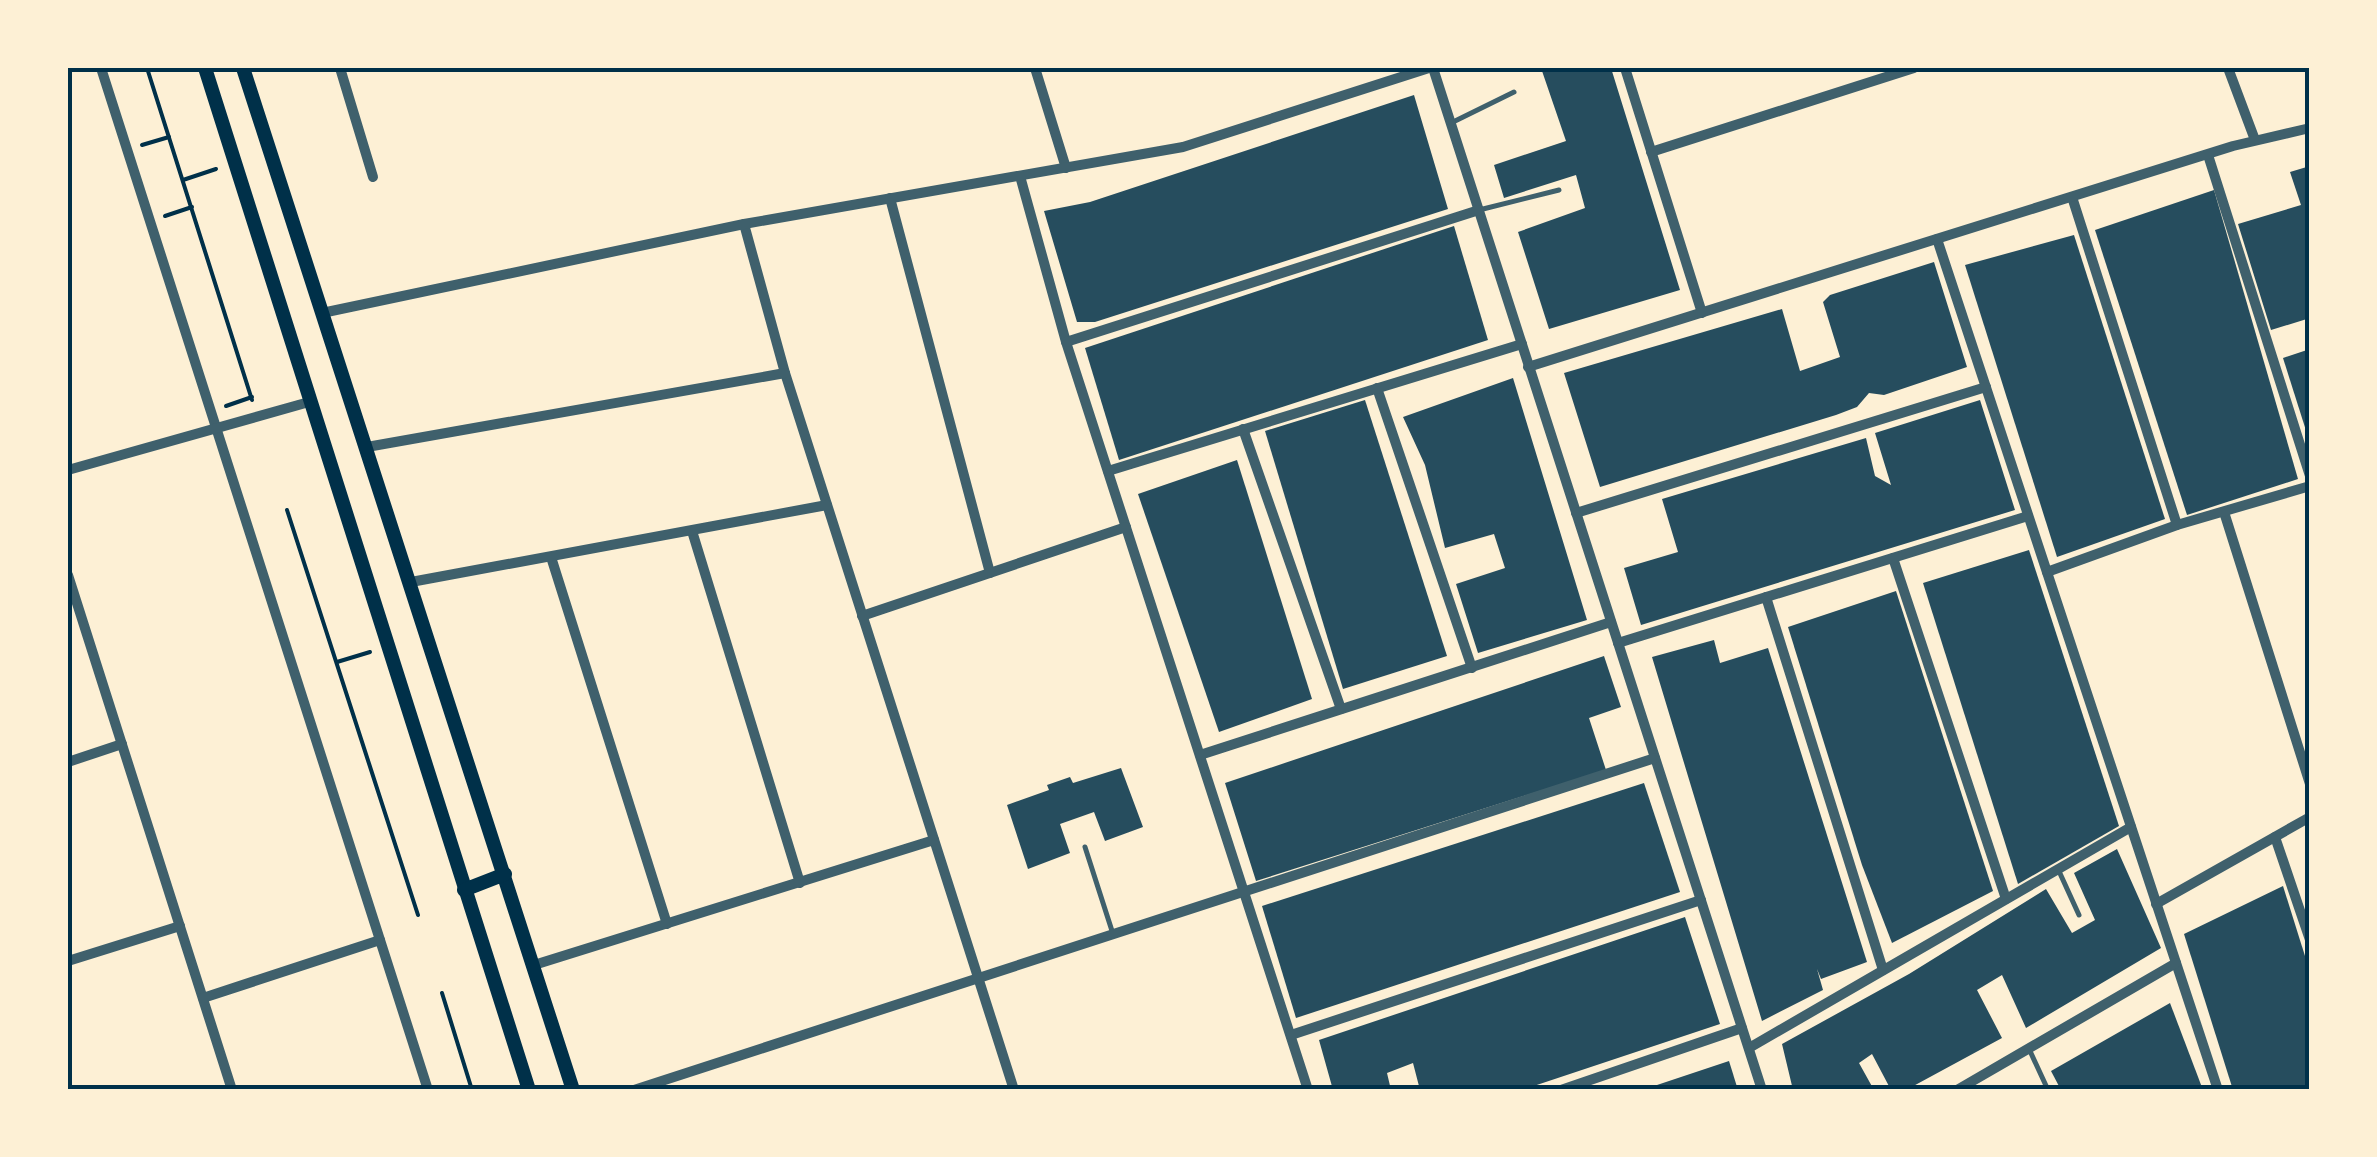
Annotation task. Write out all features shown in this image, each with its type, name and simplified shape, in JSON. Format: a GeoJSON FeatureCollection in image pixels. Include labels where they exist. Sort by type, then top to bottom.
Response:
{"type":"FeatureCollection","features":[{"type":"Feature","properties":{"kind":"main road"},"geometry":{"type":"LineString","coordinates":[[205,68],[529,1090]]}},
{"type":"Feature","properties":{"kind":"main road"},"geometry":{"type":"LineString","coordinates":[[243,68],[573,1090]]}},
{"type":"Feature","properties":{"kind":"main road"},"geometry":{"type":"LineString","coordinates":[[464,890],[505,874]]}},
{"type":"Feature","properties":{"kind":"street"},"geometry":{"type":"LineString","coordinates":[[101,68],[428,1090]]}},
{"type":"Feature","properties":{"kind":"street"},"geometry":{"type":"LineString","coordinates":[[340,68],[372,177]]}},
{"type":"Feature","properties":{"kind":"street"},"geometry":{"type":"LineString","coordinates":[[1035,68],[1066,168]]}},
{"type":"Feature","properties":{"kind":"street"},"geometry":{"type":"LineString","coordinates":[[322,313],[744,224],[1183,147],[1431,68],[1453,122],[1528,367],[1762,1090]]}},
{"type":"Feature","properties":{"kind":"street"},"geometry":{"type":"LineString","coordinates":[[1625,68],[1702,313]]}},
{"type":"Feature","properties":{"kind":"street"},"geometry":{"type":"LineString","coordinates":[[1652,152],[1914,68]]}},
{"type":"Feature","properties":{"kind":"street"},"geometry":{"type":"LineString","coordinates":[[2228,68],[2255,140]]}},
{"type":"Feature","properties":{"kind":"street"},"geometry":{"type":"LineString","coordinates":[[1528,367],[2255,140],[2310,128]]}},
{"type":"Feature","properties":{"kind":"street"},"geometry":{"type":"LineString","coordinates":[[2208,155],[2310,476]]}},
{"type":"Feature","properties":{"kind":"street"},"geometry":{"type":"LineString","coordinates":[[1020,176],[1066,342],[1308,1090]]}},
{"type":"Feature","properties":{"kind":"street"},"geometry":{"type":"LineString","coordinates":[[890,198],[990,573]]}},
{"type":"Feature","properties":{"kind":"street"},"geometry":{"type":"LineString","coordinates":[[2072,198],[2177,525]]}},
{"type":"Feature","properties":{"kind":"street"},"geometry":{"type":"LineString","coordinates":[[1066,342],[1478,210]]}},
{"type":"Feature","properties":{"kind":"street"},"geometry":{"type":"LineString","coordinates":[[744,224],[785,373],[1014,1090]]}},
{"type":"Feature","properties":{"kind":"street"},"geometry":{"type":"LineString","coordinates":[[1937,240],[2218,1090]]}},
{"type":"Feature","properties":{"kind":"street"},"geometry":{"type":"LineString","coordinates":[[1108,471],[1522,344]]}},
{"type":"Feature","properties":{"kind":"street"},"geometry":{"type":"LineString","coordinates":[[367,446],[785,373]]}},
{"type":"Feature","properties":{"kind":"street"},"geometry":{"type":"LineString","coordinates":[[1576,513],[1986,387]]}},
{"type":"Feature","properties":{"kind":"street"},"geometry":{"type":"LineString","coordinates":[[1378,388],[1472,668]]}},
{"type":"Feature","properties":{"kind":"street"},"geometry":{"type":"LineString","coordinates":[[68,470],[308,402]]}},
{"type":"Feature","properties":{"kind":"street"},"geometry":{"type":"LineString","coordinates":[[1243,430],[1340,709]]}},
{"type":"Feature","properties":{"kind":"street"},"geometry":{"type":"LineString","coordinates":[[2047,572],[2177,525],[2310,486]]}},
{"type":"Feature","properties":{"kind":"street"},"geometry":{"type":"LineString","coordinates":[[411,582],[827,506]]}},
{"type":"Feature","properties":{"kind":"street"},"geometry":{"type":"LineString","coordinates":[[2224,512],[2310,784]]}},
{"type":"Feature","properties":{"kind":"street"},"geometry":{"type":"LineString","coordinates":[[1618,643],[2028,516]]}},
{"type":"Feature","properties":{"kind":"street"},"geometry":{"type":"LineString","coordinates":[[862,616],[1126,527]]}},
{"type":"Feature","properties":{"kind":"street"},"geometry":{"type":"LineString","coordinates":[[692,530],[800,882]]}},
{"type":"Feature","properties":{"kind":"street"},"geometry":{"type":"LineString","coordinates":[[551,557],[667,924]]}},
{"type":"Feature","properties":{"kind":"street"},"geometry":{"type":"LineString","coordinates":[[1893,558],[2006,900]]}},
{"type":"Feature","properties":{"kind":"street"},"geometry":{"type":"LineString","coordinates":[[68,575],[232,1090]]}},
{"type":"Feature","properties":{"kind":"street"},"geometry":{"type":"LineString","coordinates":[[1766,597],[1883,970]]}},
{"type":"Feature","properties":{"kind":"street"},"geometry":{"type":"LineString","coordinates":[[1200,754],[1611,622]]}},
{"type":"Feature","properties":{"kind":"street"},"geometry":{"type":"LineString","coordinates":[[68,762],[122,744]]}},
{"type":"Feature","properties":{"kind":"street"},"geometry":{"type":"LineString","coordinates":[[634,1090],[1655,758]]}},
{"type":"Feature","properties":{"kind":"street"},"geometry":{"type":"LineString","coordinates":[[2156,904],[2310,818]]}},
{"type":"Feature","properties":{"kind":"street"},"geometry":{"type":"LineString","coordinates":[[1749,1048],[2131,828]]}},
{"type":"Feature","properties":{"kind":"street"},"geometry":{"type":"LineString","coordinates":[[2275,837],[2310,940]]}},
{"type":"Feature","properties":{"kind":"street"},"geometry":{"type":"LineString","coordinates":[[534,966],[934,840]]}},
{"type":"Feature","properties":{"kind":"street"},"geometry":{"type":"LineString","coordinates":[[1290,1035],[1701,900]]}},
{"type":"Feature","properties":{"kind":"street"},"geometry":{"type":"LineString","coordinates":[[68,961],[180,926]]}},
{"type":"Feature","properties":{"kind":"street"},"geometry":{"type":"LineString","coordinates":[[203,998],[380,940]]}},
{"type":"Feature","properties":{"kind":"street"},"geometry":{"type":"LineString","coordinates":[[1957,1090],[2176,964]]}},
{"type":"Feature","properties":{"kind":"street"},"geometry":{"type":"LineString","coordinates":[[1561,1090],[1742,1028]]}},
{"type":"Feature","properties":{"kind":"street"},"geometry":{"type":"LineString","coordinates":[[1601,1076],[1606,1090]]}},
{"type":"Feature","properties":{"kind":"lane"},"geometry":{"type":"LineString","coordinates":[[1453,122],[1514,92]]}},
{"type":"Feature","properties":{"kind":"lane"},"geometry":{"type":"LineString","coordinates":[[1478,210],[1558,190]]}},
{"type":"Feature","properties":{"kind":"lane"},"geometry":{"type":"LineString","coordinates":[[1085,847],[1113,934]]}},
{"type":"Feature","properties":{"kind":"lane"},"geometry":{"type":"LineString","coordinates":[[2058,870],[2079,916]]}},
{"type":"Feature","properties":{"kind":"lane"},"geometry":{"type":"LineString","coordinates":[[2029,1048],[2048,1090]]}},
{"type":"Feature","properties":{"kind":"path"},"geometry":{"type":"LineString","coordinates":[[147,68],[252,399],[226,406]]}},
{"type":"Feature","properties":{"kind":"path"},"geometry":{"type":"LineString","coordinates":[[142,145],[169,137]]}},
{"type":"Feature","properties":{"kind":"path"},"geometry":{"type":"LineString","coordinates":[[183,180],[216,169]]}},
{"type":"Feature","properties":{"kind":"path"},"geometry":{"type":"LineString","coordinates":[[165,216],[192,208]]}},
{"type":"Feature","properties":{"kind":"path"},"geometry":{"type":"LineString","coordinates":[[287,510],[418,915]]}},
{"type":"Feature","properties":{"kind":"path"},"geometry":{"type":"LineString","coordinates":[[337,662],[370,652]]}},
{"type":"Feature","properties":{"kind":"path"},"geometry":{"type":"LineString","coordinates":[[442,993],[472,1090]]}},
{"type":"Feature","properties":{"kind":"building"},"geometry":{"type":"Polygon","coordinates":[[[1541,68],[1611,68],[1680,290],[1549,329],[1518,232],[1585,208],[1576,175],[1504,198],[1494,165],[1566,141],[1541,68]]]}},
{"type":"Feature","properties":{"kind":"building"},"geometry":{"type":"Polygon","coordinates":[[[1414,95],[1448,209],[1095,322],[1077,322],[1044,211],[1090,202],[1414,95]]]}},
{"type":"Feature","properties":{"kind":"building"},"geometry":{"type":"Polygon","coordinates":[[[2310,166],[2310,318],[2271,330],[2238,224],[2301,205],[2290,172],[2310,166]]]}},
{"type":"Feature","properties":{"kind":"building"},"geometry":{"type":"Polygon","coordinates":[[[2214,190],[2298,479],[2187,515],[2095,230],[2214,190]]]}},
{"type":"Feature","properties":{"kind":"building"},"geometry":{"type":"Polygon","coordinates":[[[1454,226],[1488,340],[1119,460],[1085,348],[1454,226]]]}},
{"type":"Feature","properties":{"kind":"building"},"geometry":{"type":"Polygon","coordinates":[[[2074,235],[2165,519],[2057,557],[1965,265],[2074,235]]]}},
{"type":"Feature","properties":{"kind":"building"},"geometry":{"type":"Polygon","coordinates":[[[1934,262],[1967,367],[1884,395],[1869,393],[1857,407],[1836,415],[1600,487],[1564,373],[1782,309],[1800,371],[1840,357],[1823,302],[1830,295],[1934,262]]]}},
{"type":"Feature","properties":{"kind":"building"},"geometry":{"type":"Polygon","coordinates":[[[2310,349],[2310,440],[2309,440],[2283,358],[2310,349]]]}},
{"type":"Feature","properties":{"kind":"building"},"geometry":{"type":"Polygon","coordinates":[[[1513,378],[1587,620],[1478,653],[1456,584],[1505,568],[1494,534],[1445,548],[1425,465],[1403,417],[1513,378]]]}},
{"type":"Feature","properties":{"kind":"building"},"geometry":{"type":"Polygon","coordinates":[[[1365,400],[1447,656],[1343,689],[1265,431],[1365,400]]]}},
{"type":"Feature","properties":{"kind":"building"},"geometry":{"type":"Polygon","coordinates":[[[1980,400],[2015,510],[1641,625],[1624,568],[1678,552],[1662,499],[1866,438],[1875,476],[1891,485],[1875,433],[1980,400]]]}},
{"type":"Feature","properties":{"kind":"building"},"geometry":{"type":"Polygon","coordinates":[[[1237,460],[1312,699],[1219,732],[1138,494],[1237,460]]]}},
{"type":"Feature","properties":{"kind":"building"},"geometry":{"type":"Polygon","coordinates":[[[2029,550],[2119,826],[2018,884],[1923,583],[2029,550]]]}},
{"type":"Feature","properties":{"kind":"building"},"geometry":{"type":"Polygon","coordinates":[[[1896,591],[1993,891],[1892,943],[1862,865],[1788,627],[1896,591]]]}},
{"type":"Feature","properties":{"kind":"building"},"geometry":{"type":"Polygon","coordinates":[[[1714,640],[1720,663],[1768,648],[1867,962],[1821,979],[1817,969],[1823,990],[1762,1021],[1652,657],[1714,640]]]}},
{"type":"Feature","properties":{"kind":"building"},"geometry":{"type":"Polygon","coordinates":[[[1604,656],[1621,707],[1589,718],[1606,770],[1256,881],[1225,783],[1604,656]]]}},
{"type":"Feature","properties":{"kind":"building"},"geometry":{"type":"Polygon","coordinates":[[[1121,768],[1143,827],[1105,841],[1094,812],[1060,824],[1070,853],[1028,869],[1007,805],[1049,790],[1047,785],[1070,777],[1073,783],[1121,768]]]}},
{"type":"Feature","properties":{"kind":"building"},"geometry":{"type":"Polygon","coordinates":[[[1644,783],[1680,892],[1296,1018],[1262,906],[1644,783]]]}},
{"type":"Feature","properties":{"kind":"building"},"geometry":{"type":"Polygon","coordinates":[[[2117,849],[2161,948],[2026,1028],[2002,975],[1977,990],[2002,1038],[1906,1090],[1891,1090],[1872,1054],[1859,1063],[1874,1090],[1793,1090],[1782,1044],[1909,974],[2046,889],[2072,933],[2095,920],[2074,873],[2117,849]]]}},
{"type":"Feature","properties":{"kind":"building"},"geometry":{"type":"Polygon","coordinates":[[[2283,886],[2310,972],[2310,1090],[2233,1090],[2184,934],[2283,886]]]}},
{"type":"Feature","properties":{"kind":"building"},"geometry":{"type":"Polygon","coordinates":[[[1685,917],[1720,1024],[1522,1090],[1420,1090],[1413,1063],[1387,1073],[1391,1090],[1333,1090],[1319,1040],[1685,917]]]}},
{"type":"Feature","properties":{"kind":"building"},"geometry":{"type":"Polygon","coordinates":[[[2170,1003],[2203,1090],[2061,1090],[2051,1071],[2170,1003]]]}},
{"type":"Feature","properties":{"kind":"building"},"geometry":{"type":"Polygon","coordinates":[[[1729,1061],[1738,1090],[1645,1089],[1729,1061]]]}}]}
